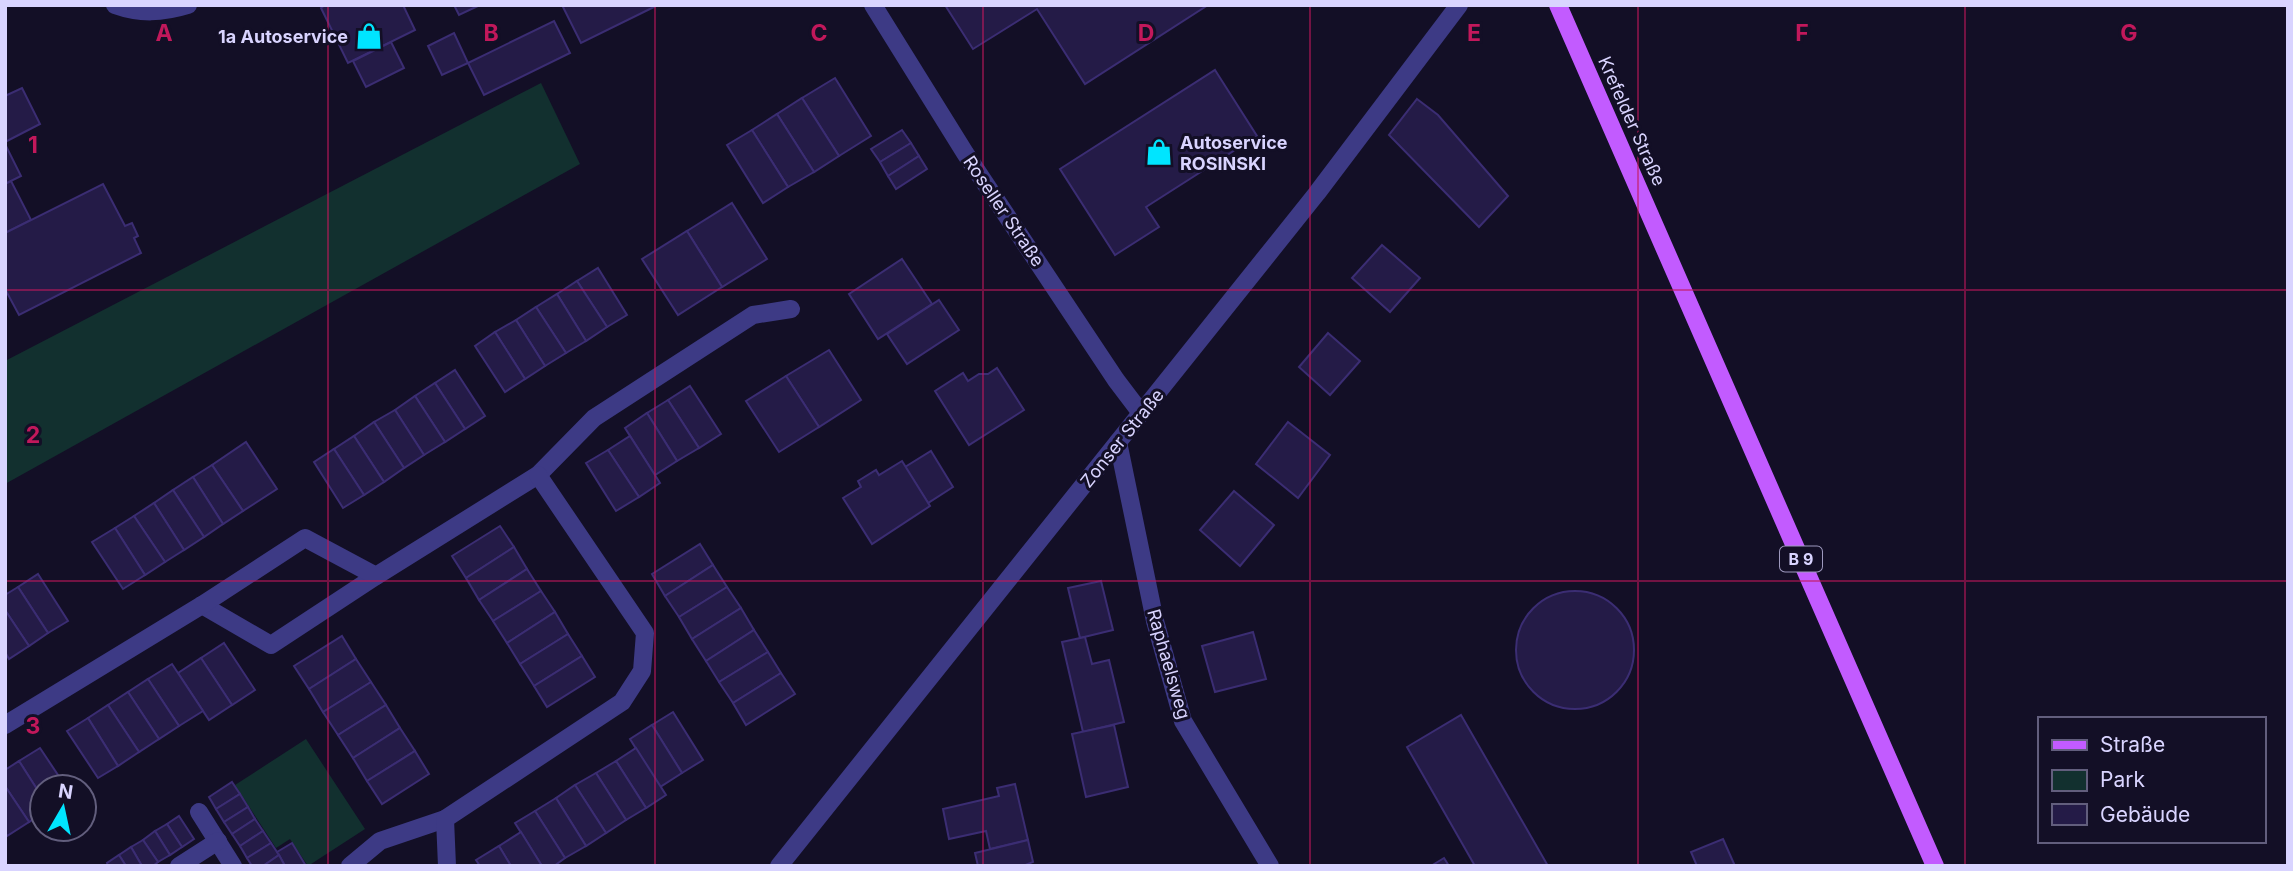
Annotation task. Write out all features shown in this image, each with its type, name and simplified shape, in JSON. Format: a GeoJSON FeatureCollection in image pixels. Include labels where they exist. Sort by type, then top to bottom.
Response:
{"type":"FeatureCollection","features":[{"type":"Feature","properties":{"kind":"main road","name":"Krefelder Straße"},"geometry":{"type":"LineString","coordinates":[[1558,5],[1935,866]]}},
{"type":"Feature","properties":{"kind":"street"},"geometry":{"type":"LineString","coordinates":[[115,5],[129,10],[166,12],[188,5]]}},
{"type":"Feature","properties":{"kind":"street","name":"Roseller Straße"},"geometry":{"type":"LineString","coordinates":[[873,5],[965,153],[1116,380],[1141,413]]}},
{"type":"Feature","properties":{"kind":"street","name":"Zonser Straße"},"geometry":{"type":"LineString","coordinates":[[779,866],[1317,193],[1459,5]]}},
{"type":"Feature","properties":{"kind":"street"},"geometry":{"type":"LineString","coordinates":[[202,605],[271,645],[538,475],[594,418],[752,315],[791,309]]}},
{"type":"Feature","properties":{"kind":"street","name":"Raphaelsweg"},"geometry":{"type":"LineString","coordinates":[[1118,442],[1155,621],[1184,721],[1270,866]]}},
{"type":"Feature","properties":{"kind":"street"},"geometry":{"type":"LineString","coordinates":[[350,866],[380,841],[445,819],[622,702],[642,671],[645,633],[538,475]]}},
{"type":"Feature","properties":{"kind":"street"},"geometry":{"type":"LineString","coordinates":[[5,725],[202,605],[305,538],[376,576]]}},
{"type":"Feature","properties":{"kind":"street"},"geometry":{"type":"LineString","coordinates":[[199,812],[233,866]]}},
{"type":"Feature","properties":{"kind":"street"},"geometry":{"type":"LineString","coordinates":[[445,819],[447,866]]}},
{"type":"Feature","properties":{"kind":"street"},"geometry":{"type":"LineString","coordinates":[[178,866],[218,841]]}},
{"type":"Feature","properties":{"kind":"green space"},"geometry":{"type":"Polygon","coordinates":[[[541,83],[580,164],[5,484],[5,361],[541,83]]]}},
{"type":"Feature","properties":{"kind":"green space"},"geometry":{"type":"Polygon","coordinates":[[[306,739],[365,829],[308,866],[290,839],[276,848],[235,785],[306,739]]]}},
{"type":"Feature","properties":{"kind":"building","name":"1a Autoservice"},"geometry":{"type":"Polygon","coordinates":[[[325,5],[403,5],[415,30],[348,63],[321,8],[325,5]]]}},
{"type":"Feature","properties":{"kind":"building"},"geometry":{"type":"Polygon","coordinates":[[[454,5],[480,5],[459,15],[454,5]]]}},
{"type":"Feature","properties":{"kind":"building"},"geometry":{"type":"Polygon","coordinates":[[[562,5],[658,5],[581,43],[562,5]]]}},
{"type":"Feature","properties":{"kind":"building"},"geometry":{"type":"Polygon","coordinates":[[[945,5],[1208,5],[1085,84],[1037,9],[973,49],[945,5]]]}},
{"type":"Feature","properties":{"kind":"building"},"geometry":{"type":"Polygon","coordinates":[[[554,21],[570,53],[484,95],[468,63],[554,21]]]}},
{"type":"Feature","properties":{"kind":"building"},"geometry":{"type":"Polygon","coordinates":[[[454,33],[468,63],[442,75],[428,46],[454,33]]]}},
{"type":"Feature","properties":{"kind":"building"},"geometry":{"type":"Polygon","coordinates":[[[391,42],[404,68],[366,87],[353,61],[391,42]]]}},
{"type":"Feature","properties":{"kind":"building","name":"Autoservice ROSINSKI"},"geometry":{"type":"Polygon","coordinates":[[[1215,70],[1257,136],[1146,207],[1159,227],[1115,255],[1060,169],[1215,70]]]}},
{"type":"Feature","properties":{"kind":"building"},"geometry":{"type":"Polygon","coordinates":[[[835,78],[871,136],[839,156],[802,98],[835,78]]]}},
{"type":"Feature","properties":{"kind":"building"},"geometry":{"type":"Polygon","coordinates":[[[22,88],[40,124],[5,142],[5,96],[22,88]]]}},
{"type":"Feature","properties":{"kind":"building"},"geometry":{"type":"Polygon","coordinates":[[[802,98],[839,156],[814,172],[777,114],[802,98]]]}},
{"type":"Feature","properties":{"kind":"building"},"geometry":{"type":"Polygon","coordinates":[[[1417,99],[1438,115],[1508,196],[1479,227],[1389,135],[1417,99]]]}},
{"type":"Feature","properties":{"kind":"building"},"geometry":{"type":"Polygon","coordinates":[[[777,114],[814,172],[788,187],[752,130],[777,114]]]}},
{"type":"Feature","properties":{"kind":"building"},"geometry":{"type":"Polygon","coordinates":[[[752,130],[788,187],[763,203],[727,145],[752,130]]]}},
{"type":"Feature","properties":{"kind":"building"},"geometry":{"type":"Polygon","coordinates":[[[902,130],[911,143],[880,162],[871,149],[902,130]]]}},
{"type":"Feature","properties":{"kind":"building"},"geometry":{"type":"Polygon","coordinates":[[[911,143],[919,156],[888,176],[880,162],[911,143]]]}},
{"type":"Feature","properties":{"kind":"building"},"geometry":{"type":"Polygon","coordinates":[[[5,144],[21,176],[5,184],[5,144]]]}},
{"type":"Feature","properties":{"kind":"building"},"geometry":{"type":"Polygon","coordinates":[[[919,156],[927,169],[896,189],[888,176],[919,156]]]}},
{"type":"Feature","properties":{"kind":"building"},"geometry":{"type":"Polygon","coordinates":[[[11,181],[31,220],[5,233],[5,184],[11,181]]]}},
{"type":"Feature","properties":{"kind":"building"},"geometry":{"type":"Polygon","coordinates":[[[103,184],[125,226],[132,223],[138,236],[134,238],[141,253],[19,315],[5,289],[5,233],[103,184]]]}},
{"type":"Feature","properties":{"kind":"building"},"geometry":{"type":"Polygon","coordinates":[[[732,203],[767,259],[722,287],[687,231],[732,203]]]}},
{"type":"Feature","properties":{"kind":"building"},"geometry":{"type":"Polygon","coordinates":[[[687,231],[722,287],[678,315],[642,259],[687,231]]]}},
{"type":"Feature","properties":{"kind":"building"},"geometry":{"type":"Polygon","coordinates":[[[1382,245],[1420,278],[1390,312],[1352,278],[1382,245]]]}},
{"type":"Feature","properties":{"kind":"building"},"geometry":{"type":"Polygon","coordinates":[[[902,259],[932,304],[878,339],[849,294],[902,259]]]}},
{"type":"Feature","properties":{"kind":"building"},"geometry":{"type":"Polygon","coordinates":[[[598,268],[627,315],[607,327],[577,281],[598,268]]]}},
{"type":"Feature","properties":{"kind":"building"},"geometry":{"type":"Polygon","coordinates":[[[577,281],[607,327],[586,341],[557,294],[577,281]]]}},
{"type":"Feature","properties":{"kind":"building"},"geometry":{"type":"Polygon","coordinates":[[[557,294],[586,341],[566,353],[536,307],[557,294]]]}},
{"type":"Feature","properties":{"kind":"building"},"geometry":{"type":"Polygon","coordinates":[[[939,300],[959,330],[907,364],[887,334],[939,300]]]}},
{"type":"Feature","properties":{"kind":"building"},"geometry":{"type":"Polygon","coordinates":[[[536,307],[566,353],[545,366],[516,320],[536,307]]]}},
{"type":"Feature","properties":{"kind":"building"},"geometry":{"type":"Polygon","coordinates":[[[516,320],[545,366],[525,379],[495,332],[516,320]]]}},
{"type":"Feature","properties":{"kind":"building"},"geometry":{"type":"Polygon","coordinates":[[[495,332],[525,379],[505,392],[475,346],[495,332]]]}},
{"type":"Feature","properties":{"kind":"building"},"geometry":{"type":"Polygon","coordinates":[[[1328,333],[1360,361],[1330,395],[1299,367],[1328,333]]]}},
{"type":"Feature","properties":{"kind":"building"},"geometry":{"type":"Polygon","coordinates":[[[829,350],[861,400],[819,427],[786,376],[829,350]]]}},
{"type":"Feature","properties":{"kind":"building"},"geometry":{"type":"Polygon","coordinates":[[[997,368],[1024,410],[969,445],[935,391],[963,373],[968,381],[997,368]]]}},
{"type":"Feature","properties":{"kind":"building"},"geometry":{"type":"Polygon","coordinates":[[[455,370],[485,416],[465,429],[435,383],[455,370]]]}},
{"type":"Feature","properties":{"kind":"building"},"geometry":{"type":"Polygon","coordinates":[[[786,376],[819,427],[779,452],[746,401],[786,376]]]}},
{"type":"Feature","properties":{"kind":"building"},"geometry":{"type":"Polygon","coordinates":[[[435,383],[465,429],[445,442],[415,396],[435,383]]]}},
{"type":"Feature","properties":{"kind":"building"},"geometry":{"type":"Polygon","coordinates":[[[690,386],[721,434],[699,448],[668,400],[690,386]]]}},
{"type":"Feature","properties":{"kind":"building"},"geometry":{"type":"Polygon","coordinates":[[[415,396],[445,442],[424,455],[395,410],[415,396]]]}},
{"type":"Feature","properties":{"kind":"building"},"geometry":{"type":"Polygon","coordinates":[[[668,400],[699,448],[677,461],[647,413],[668,400]]]}},
{"type":"Feature","properties":{"kind":"building"},"geometry":{"type":"Polygon","coordinates":[[[395,410],[424,455],[404,468],[374,422],[395,410]]]}},
{"type":"Feature","properties":{"kind":"building"},"geometry":{"type":"Polygon","coordinates":[[[647,413],[677,461],[655,475],[625,428],[647,413]]]}},
{"type":"Feature","properties":{"kind":"building"},"geometry":{"type":"Polygon","coordinates":[[[374,422],[404,468],[384,482],[354,436],[374,422]]]}},
{"type":"Feature","properties":{"kind":"building"},"geometry":{"type":"Polygon","coordinates":[[[1288,422],[1330,455],[1298,498],[1256,464],[1288,422]]]}},
{"type":"Feature","properties":{"kind":"building"},"geometry":{"type":"Polygon","coordinates":[[[354,436],[384,482],[364,495],[334,449],[354,436]]]}},
{"type":"Feature","properties":{"kind":"building"},"geometry":{"type":"Polygon","coordinates":[[[630,436],[660,483],[639,497],[608,450],[630,436]]]}},
{"type":"Feature","properties":{"kind":"building"},"geometry":{"type":"Polygon","coordinates":[[[246,442],[277,489],[243,511],[212,465],[246,442]]]}},
{"type":"Feature","properties":{"kind":"building"},"geometry":{"type":"Polygon","coordinates":[[[334,449],[364,495],[343,508],[314,462],[334,449]]]}},
{"type":"Feature","properties":{"kind":"building"},"geometry":{"type":"Polygon","coordinates":[[[608,450],[639,497],[616,511],[586,463],[608,450]]]}},
{"type":"Feature","properties":{"kind":"building"},"geometry":{"type":"Polygon","coordinates":[[[931,451],[953,487],[928,503],[905,467],[931,451]]]}},
{"type":"Feature","properties":{"kind":"building"},"geometry":{"type":"Polygon","coordinates":[[[902,461],[930,506],[872,544],[843,498],[861,487],[858,481],[876,470],[879,475],[902,461]]]}},
{"type":"Feature","properties":{"kind":"building"},"geometry":{"type":"Polygon","coordinates":[[[212,465],[243,511],[223,524],[193,477],[212,465]]]}},
{"type":"Feature","properties":{"kind":"building"},"geometry":{"type":"Polygon","coordinates":[[[193,477],[223,524],[204,537],[173,490],[193,477]]]}},
{"type":"Feature","properties":{"kind":"building"},"geometry":{"type":"Polygon","coordinates":[[[173,490],[204,537],[184,550],[154,503],[173,490]]]}},
{"type":"Feature","properties":{"kind":"building"},"geometry":{"type":"Polygon","coordinates":[[[1234,491],[1274,525],[1240,566],[1200,530],[1234,491]]]}},
{"type":"Feature","properties":{"kind":"building"},"geometry":{"type":"Polygon","coordinates":[[[154,503],[184,550],[165,562],[134,516],[154,503]]]}},
{"type":"Feature","properties":{"kind":"building"},"geometry":{"type":"Polygon","coordinates":[[[134,516],[165,562],[145,575],[115,528],[134,516]]]}},
{"type":"Feature","properties":{"kind":"building"},"geometry":{"type":"Polygon","coordinates":[[[500,526],[514,547],[466,578],[452,556],[500,526]]]}},
{"type":"Feature","properties":{"kind":"building"},"geometry":{"type":"Polygon","coordinates":[[[115,528],[145,575],[123,589],[92,542],[115,528]]]}},
{"type":"Feature","properties":{"kind":"building"},"geometry":{"type":"Polygon","coordinates":[[[700,544],[713,565],[665,596],[652,574],[700,544]]]}},
{"type":"Feature","properties":{"kind":"building"},"geometry":{"type":"Polygon","coordinates":[[[514,547],[527,569],[479,600],[466,578],[514,547]]]}},
{"type":"Feature","properties":{"kind":"building"},"geometry":{"type":"Polygon","coordinates":[[[713,565],[727,587],[679,617],[665,596],[713,565]]]}},
{"type":"Feature","properties":{"kind":"building"},"geometry":{"type":"Polygon","coordinates":[[[527,569],[541,591],[493,621],[479,600],[527,569]]]}},
{"type":"Feature","properties":{"kind":"building"},"geometry":{"type":"Polygon","coordinates":[[[38,574],[68,621],[48,633],[18,587],[38,574]]]}},
{"type":"Feature","properties":{"kind":"building"},"geometry":{"type":"Polygon","coordinates":[[[1101,581],[1113,630],[1080,638],[1068,588],[1101,581]]]}},
{"type":"Feature","properties":{"kind":"building"},"geometry":{"type":"Polygon","coordinates":[[[18,587],[48,633],[29,646],[5,610],[5,595],[18,587]]]}},
{"type":"Feature","properties":{"kind":"building"},"geometry":{"type":"Polygon","coordinates":[[[727,587],[741,608],[692,639],[679,617],[727,587]]]}},
{"type":"Feature","properties":{"kind":"building"},"geometry":{"type":"Polygon","coordinates":[[[541,591],[555,612],[507,643],[493,621],[541,591]]]}},
{"type":"Feature","properties":{"kind":"building"},"geometry":{"type":"Polygon","coordinates":[[[1575,591],[1597,596],[1617,608],[1629,628],[1634,650],[1629,672],[1617,692],[1597,704],[1575,709],[1553,704],[1533,692],[1521,672],[1516,650],[1521,628],[1533,608],[1553,596],[1575,591]]]}},
{"type":"Feature","properties":{"kind":"building"},"geometry":{"type":"Polygon","coordinates":[[[741,608],[754,630],[706,661],[692,639],[741,608]]]}},
{"type":"Feature","properties":{"kind":"building"},"geometry":{"type":"Polygon","coordinates":[[[5,610],[29,646],[9,659],[5,652],[5,610]]]}},
{"type":"Feature","properties":{"kind":"building"},"geometry":{"type":"Polygon","coordinates":[[[555,612],[568,634],[520,664],[507,643],[555,612]]]}},
{"type":"Feature","properties":{"kind":"building"},"geometry":{"type":"Polygon","coordinates":[[[754,630],[768,652],[719,682],[706,661],[754,630]]]}},
{"type":"Feature","properties":{"kind":"building"},"geometry":{"type":"Polygon","coordinates":[[[1253,632],[1266,679],[1215,692],[1202,646],[1253,632]]]}},
{"type":"Feature","properties":{"kind":"building"},"geometry":{"type":"Polygon","coordinates":[[[568,634],[582,656],[534,686],[520,664],[568,634]]]}},
{"type":"Feature","properties":{"kind":"building"},"geometry":{"type":"Polygon","coordinates":[[[342,636],[356,659],[309,689],[294,666],[342,636]]]}},
{"type":"Feature","properties":{"kind":"building"},"geometry":{"type":"Polygon","coordinates":[[[1085,637],[1092,664],[1109,660],[1124,722],[1083,732],[1062,642],[1085,637]]]}},
{"type":"Feature","properties":{"kind":"building"},"geometry":{"type":"Polygon","coordinates":[[[224,643],[255,690],[232,705],[201,658],[224,643]]]}},
{"type":"Feature","properties":{"kind":"building"},"geometry":{"type":"Polygon","coordinates":[[[768,652],[781,673],[733,703],[719,682],[768,652]]]}},
{"type":"Feature","properties":{"kind":"building"},"geometry":{"type":"Polygon","coordinates":[[[582,656],[595,677],[547,707],[534,686],[582,656]]]}},
{"type":"Feature","properties":{"kind":"building"},"geometry":{"type":"Polygon","coordinates":[[[201,658],[232,705],[209,720],[178,673],[201,658]]]}},
{"type":"Feature","properties":{"kind":"building"},"geometry":{"type":"Polygon","coordinates":[[[356,659],[371,682],[323,712],[309,689],[356,659]]]}},
{"type":"Feature","properties":{"kind":"building"},"geometry":{"type":"Polygon","coordinates":[[[172,664],[203,711],[179,726],[148,679],[172,664]]]}},
{"type":"Feature","properties":{"kind":"building"},"geometry":{"type":"Polygon","coordinates":[[[781,673],[795,694],[746,725],[733,703],[781,673]]]}},
{"type":"Feature","properties":{"kind":"building"},"geometry":{"type":"Polygon","coordinates":[[[148,679],[179,726],[159,739],[128,692],[148,679]]]}},
{"type":"Feature","properties":{"kind":"building"},"geometry":{"type":"Polygon","coordinates":[[[371,682],[386,705],[338,735],[323,712],[371,682]]]}},
{"type":"Feature","properties":{"kind":"building"},"geometry":{"type":"Polygon","coordinates":[[[128,692],[159,739],[139,752],[108,705],[128,692]]]}},
{"type":"Feature","properties":{"kind":"building"},"geometry":{"type":"Polygon","coordinates":[[[108,705],[139,752],[118,766],[88,718],[108,705]]]}},
{"type":"Feature","properties":{"kind":"building"},"geometry":{"type":"Polygon","coordinates":[[[386,705],[400,728],[353,758],[338,735],[386,705]]]}},
{"type":"Feature","properties":{"kind":"building"},"geometry":{"type":"Polygon","coordinates":[[[673,712],[703,760],[682,773],[652,725],[673,712]]]}},
{"type":"Feature","properties":{"kind":"building"},"geometry":{"type":"Polygon","coordinates":[[[1461,715],[1548,866],[1475,866],[1407,747],[1461,715]]]}},
{"type":"Feature","properties":{"kind":"building"},"geometry":{"type":"Polygon","coordinates":[[[88,718],[118,766],[98,778],[98,773],[95,773],[67,731],[88,718]]]}},
{"type":"Feature","properties":{"kind":"building"},"geometry":{"type":"Polygon","coordinates":[[[652,725],[682,773],[660,787],[630,739],[652,725]]]}},
{"type":"Feature","properties":{"kind":"building"},"geometry":{"type":"Polygon","coordinates":[[[1114,725],[1128,787],[1086,797],[1072,734],[1114,725]]]}},
{"type":"Feature","properties":{"kind":"building"},"geometry":{"type":"Polygon","coordinates":[[[400,728],[415,751],[367,781],[353,758],[400,728]]]}},
{"type":"Feature","properties":{"kind":"building"},"geometry":{"type":"Polygon","coordinates":[[[40,748],[57,773],[28,775],[19,761],[40,748]]]}},
{"type":"Feature","properties":{"kind":"building"},"geometry":{"type":"Polygon","coordinates":[[[636,748],[666,795],[646,808],[616,761],[636,748]]]}},
{"type":"Feature","properties":{"kind":"building"},"geometry":{"type":"Polygon","coordinates":[[[415,751],[429,774],[382,804],[367,781],[415,751]]]}},
{"type":"Feature","properties":{"kind":"building"},"geometry":{"type":"Polygon","coordinates":[[[19,761],[28,775],[28,820],[5,786],[5,770],[19,761]]]}},
{"type":"Feature","properties":{"kind":"building"},"geometry":{"type":"Polygon","coordinates":[[[616,761],[646,808],[626,820],[596,773],[616,761]]]}},
{"type":"Feature","properties":{"kind":"building"},"geometry":{"type":"Polygon","coordinates":[[[596,773],[626,820],[606,833],[575,785],[596,773]]]}},
{"type":"Feature","properties":{"kind":"building"},"geometry":{"type":"Polygon","coordinates":[[[232,782],[240,794],[216,809],[209,797],[232,782]]]}},
{"type":"Feature","properties":{"kind":"building"},"geometry":{"type":"Polygon","coordinates":[[[1015,784],[1028,840],[990,849],[986,831],[949,839],[943,809],[999,796],[997,788],[1015,784]]]}},
{"type":"Feature","properties":{"kind":"building"},"geometry":{"type":"Polygon","coordinates":[[[575,785],[606,833],[586,846],[556,798],[575,785]]]}},
{"type":"Feature","properties":{"kind":"building"},"geometry":{"type":"Polygon","coordinates":[[[5,786],[28,823],[7,836],[5,786]]]}},
{"type":"Feature","properties":{"kind":"building"},"geometry":{"type":"Polygon","coordinates":[[[240,794],[248,807],[224,822],[216,809],[240,794]]]}},
{"type":"Feature","properties":{"kind":"building"},"geometry":{"type":"Polygon","coordinates":[[[556,798],[586,846],[565,858],[535,811],[556,798]]]}},
{"type":"Feature","properties":{"kind":"building"},"geometry":{"type":"Polygon","coordinates":[[[248,807],[255,819],[232,834],[224,822],[248,807]]]}},
{"type":"Feature","properties":{"kind":"building"},"geometry":{"type":"Polygon","coordinates":[[[535,811],[565,858],[554,866],[542,866],[515,823],[535,811]]]}},
{"type":"Feature","properties":{"kind":"building"},"geometry":{"type":"Polygon","coordinates":[[[179,816],[194,839],[182,847],[167,824],[179,816]]]}},
{"type":"Feature","properties":{"kind":"building"},"geometry":{"type":"Polygon","coordinates":[[[255,819],[263,831],[240,846],[232,834],[255,819]]]}},
{"type":"Feature","properties":{"kind":"building"},"geometry":{"type":"Polygon","coordinates":[[[167,824],[182,847],[170,855],[155,831],[167,824]]]}},
{"type":"Feature","properties":{"kind":"building"},"geometry":{"type":"Polygon","coordinates":[[[155,831],[170,855],[158,862],[143,840],[155,831]]]}},
{"type":"Feature","properties":{"kind":"building"},"geometry":{"type":"Polygon","coordinates":[[[263,831],[271,843],[247,858],[240,846],[263,831]]]}},
{"type":"Feature","properties":{"kind":"building"},"geometry":{"type":"Polygon","coordinates":[[[521,832],[542,866],[511,866],[499,846],[521,832]]]}},
{"type":"Feature","properties":{"kind":"building"},"geometry":{"type":"Polygon","coordinates":[[[1723,839],[1735,866],[1697,866],[1691,852],[1723,839]]]}},
{"type":"Feature","properties":{"kind":"building"},"geometry":{"type":"Polygon","coordinates":[[[143,840],[158,862],[153,866],[142,866],[131,847],[143,840]]]}},
{"type":"Feature","properties":{"kind":"building"},"geometry":{"type":"Polygon","coordinates":[[[1028,840],[1033,862],[1023,866],[978,866],[975,853],[1028,840]]]}},
{"type":"Feature","properties":{"kind":"building"},"geometry":{"type":"Polygon","coordinates":[[[271,843],[279,855],[263,866],[252,866],[247,858],[271,843]]]}},
{"type":"Feature","properties":{"kind":"building"},"geometry":{"type":"Polygon","coordinates":[[[292,843],[306,866],[285,866],[277,852],[292,843]]]}},
{"type":"Feature","properties":{"kind":"building"},"geometry":{"type":"Polygon","coordinates":[[[499,846],[511,866],[480,866],[476,860],[499,846]]]}},
{"type":"Feature","properties":{"kind":"building"},"geometry":{"type":"Polygon","coordinates":[[[131,847],[142,866],[126,866],[119,855],[131,847]]]}},
{"type":"Feature","properties":{"kind":"building"},"geometry":{"type":"Polygon","coordinates":[[[119,855],[126,866],[108,866],[107,863],[119,855]]]}},
{"type":"Feature","properties":{"kind":"building"},"geometry":{"type":"Polygon","coordinates":[[[279,855],[285,866],[263,866],[279,855]]]}},
{"type":"Feature","properties":{"kind":"building"},"geometry":{"type":"Polygon","coordinates":[[[1444,858],[1449,866],[1431,866],[1444,858]]]}},
{"type":"Feature","properties":{"kind":"place","name":"1a Autoservice"},"geometry":{"type":"Point","coordinates":[369,36]}},
{"type":"Feature","properties":{"kind":"place","name":"Autoservice ROSINSKI"},"geometry":{"type":"Point","coordinates":[1159,152]}}]}
